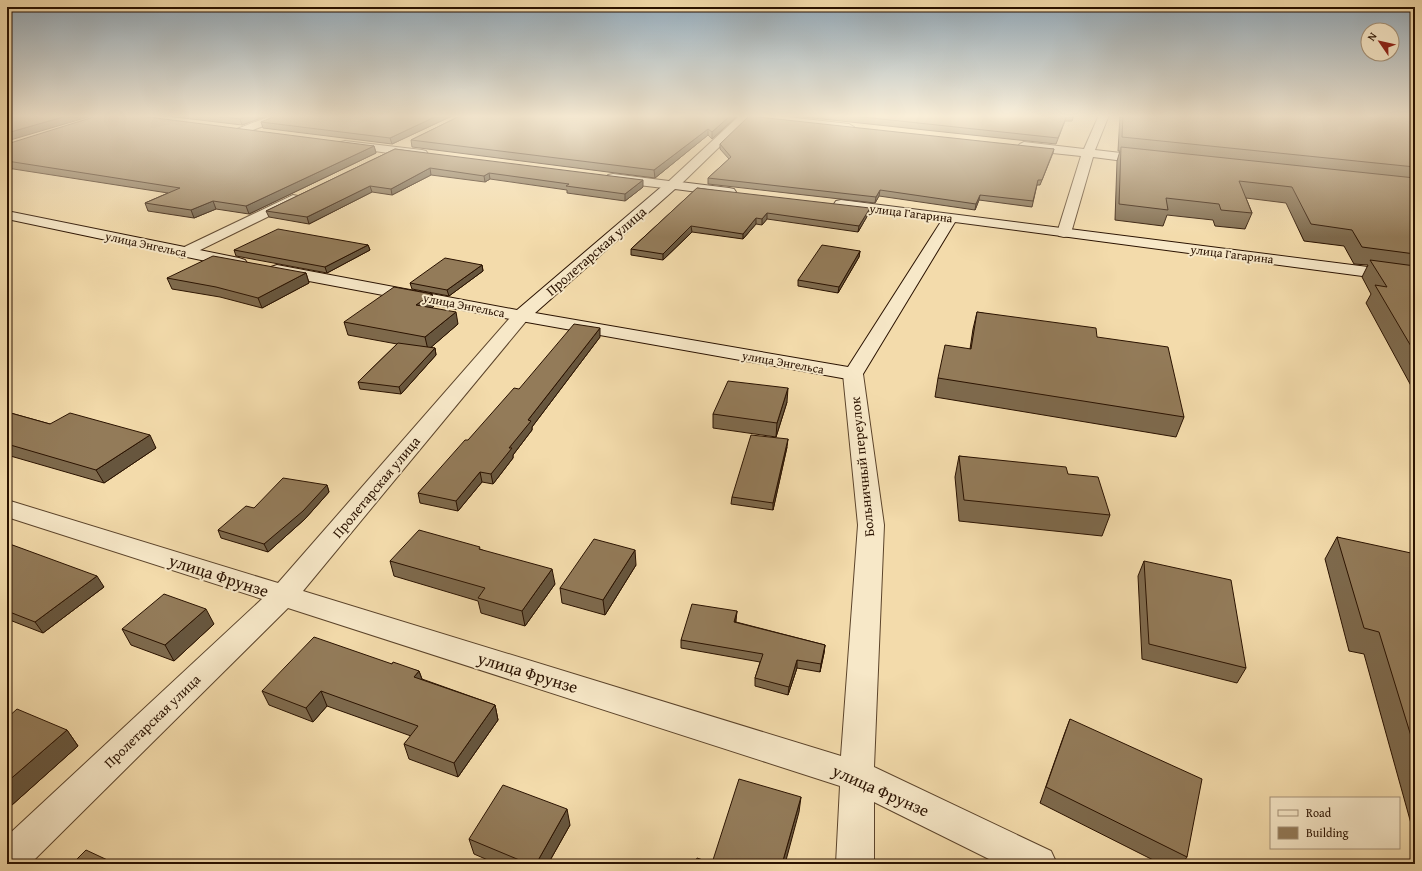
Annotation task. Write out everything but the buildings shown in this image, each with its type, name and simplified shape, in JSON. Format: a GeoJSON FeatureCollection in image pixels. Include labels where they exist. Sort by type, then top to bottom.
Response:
{"type":"FeatureCollection","features":[{"type":"Feature","properties":{"kind":"street"},"geometry":{"type":"LineString","coordinates":[[373,161],[383,156]]}},
{"type":"Feature","properties":{"kind":"street","name":"Пролетарская улица"},"geometry":{"type":"LineString","coordinates":[[7,861],[283,596],[521,316],[672,185],[703,156]]}},
{"type":"Feature","properties":{"kind":"street"},"geometry":{"type":"LineString","coordinates":[[1064,232],[1087,156]]}},
{"type":"Feature","properties":{"kind":"street"},"geometry":{"type":"LineString","coordinates":[[1111,156],[1158,161]]}},
{"type":"Feature","properties":{"kind":"street"},"geometry":{"type":"LineString","coordinates":[[602,176],[742,193]]}},
{"type":"Feature","properties":{"kind":"street"},"geometry":{"type":"LineString","coordinates":[[183,253],[302,195]]}},
{"type":"Feature","properties":{"kind":"street","name":"улица Гагарина"},"geometry":{"type":"LineString","coordinates":[[827,203],[951,217],[1415,278]]}},
{"type":"Feature","properties":{"kind":"street","name":"улица Энгельса"},"geometry":{"type":"LineString","coordinates":[[10,217],[183,253],[521,316],[853,374]]}},
{"type":"Feature","properties":{"kind":"street"},"geometry":{"type":"LineString","coordinates":[[853,374],[951,217]]}},
{"type":"Feature","properties":{"kind":"street","name":"Больничный переулок"},"geometry":{"type":"LineString","coordinates":[[853,374],[871,525],[857,776],[855,864]]}},
{"type":"Feature","properties":{"kind":"street","name":"улица Фрунзе"},"geometry":{"type":"LineString","coordinates":[[7,508],[857,776],[1038,864]]}}]}
